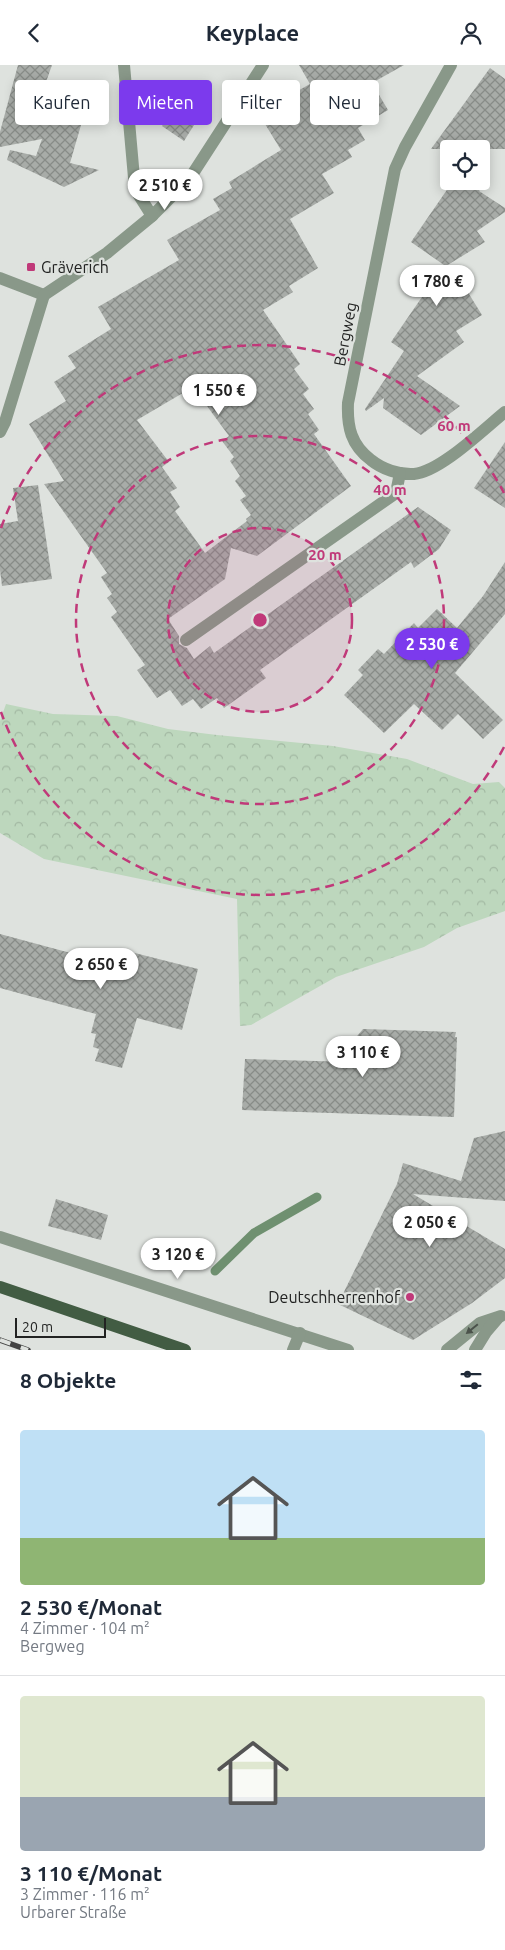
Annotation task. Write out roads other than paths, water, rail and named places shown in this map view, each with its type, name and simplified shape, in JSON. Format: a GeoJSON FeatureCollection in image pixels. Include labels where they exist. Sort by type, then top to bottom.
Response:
{"type":"FeatureCollection","features":[{"type":"Feature","properties":{"kind":"main road"},"geometry":{"type":"LineString","coordinates":[[0,1287],[186,1350]]}},
{"type":"Feature","properties":{"kind":"street"},"geometry":{"type":"LineString","coordinates":[[124,65],[135,189],[152,216]]}},
{"type":"Feature","properties":{"kind":"street"},"geometry":{"type":"LineString","coordinates":[[0,432],[5,422],[44,295],[107,253],[152,216],[190,178],[263,65]]}},
{"type":"Feature","properties":{"kind":"street","name":"Bergweg"},"geometry":{"type":"LineString","coordinates":[[451,65],[404,147],[395,169],[348,403],[347,425],[355,443],[367,457],[381,468],[400,473],[415,474],[448,459],[505,412]]}},
{"type":"Feature","properties":{"kind":"street"},"geometry":{"type":"LineString","coordinates":[[0,278],[44,295]]}},
{"type":"Feature","properties":{"kind":"street"},"geometry":{"type":"LineString","coordinates":[[186,641],[396,493],[400,473]]}},
{"type":"Feature","properties":{"kind":"street"},"geometry":{"type":"LineString","coordinates":[[0,1237],[348,1350]]}},
{"type":"Feature","properties":{"kind":"street"},"geometry":{"type":"LineString","coordinates":[[447,1350],[480,1323],[503,1314]]}},
{"type":"Feature","properties":{"kind":"street"},"geometry":{"type":"LineString","coordinates":[[475,1350],[486,1332],[503,1314]]}},
{"type":"Feature","properties":{"kind":"street"},"geometry":{"type":"LineString","coordinates":[[293,1350],[300,1333]]}},
{"type":"Feature","properties":{"kind":"waterway"},"geometry":{"type":"LineString","coordinates":[[215,1271],[254,1233],[317,1197]]}},
{"type":"Feature","properties":{"kind":"railway"},"geometry":{"type":"LineString","coordinates":[[0,1340],[28,1350]]}},
{"type":"Feature","properties":{"kind":"place","name":"Gräverich"},"geometry":{"type":"Point","coordinates":[31,267]}},
{"type":"Feature","properties":{"kind":"place","name":"Deutschherrenhof"},"geometry":{"type":"Point","coordinates":[410,1297]}}]}
